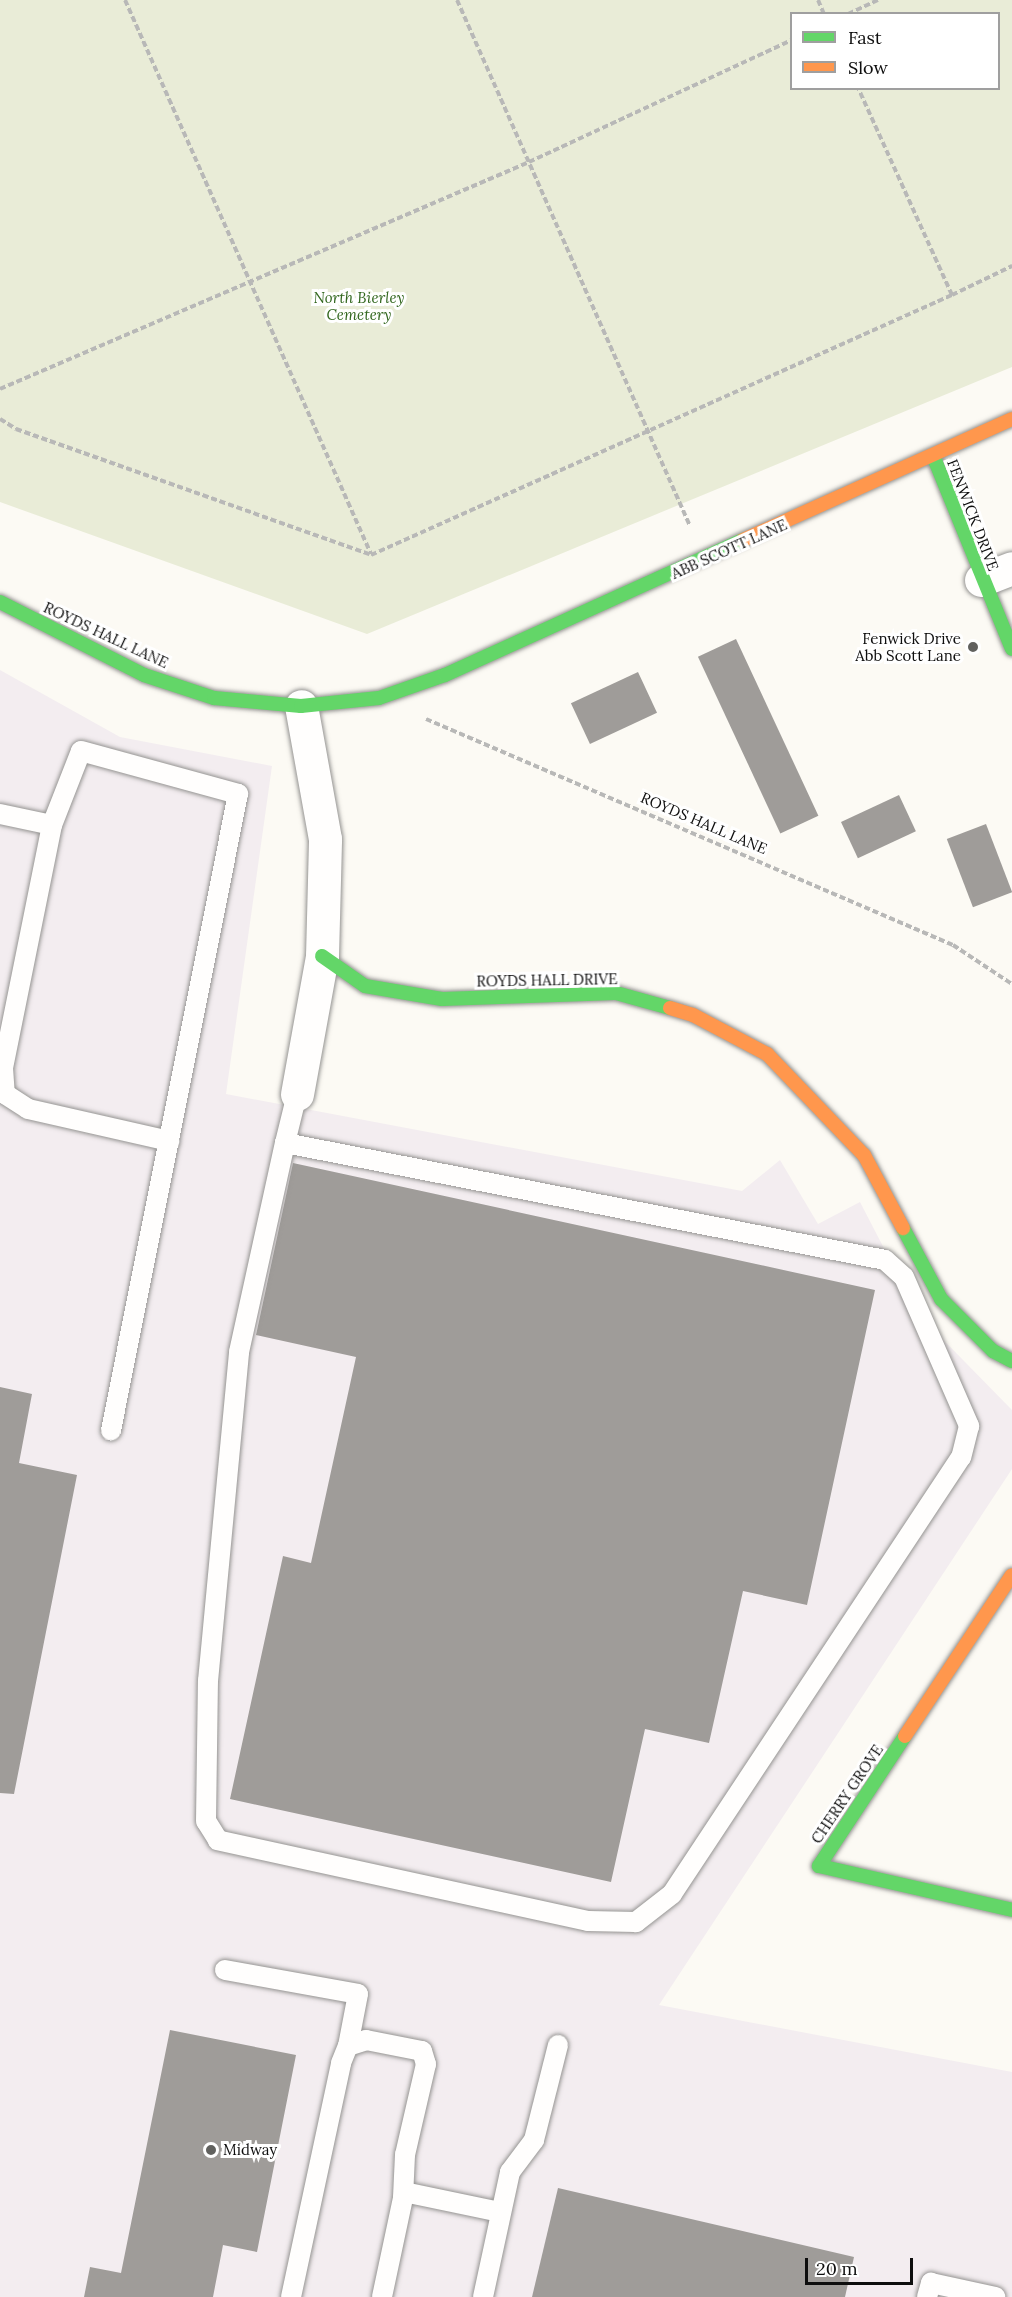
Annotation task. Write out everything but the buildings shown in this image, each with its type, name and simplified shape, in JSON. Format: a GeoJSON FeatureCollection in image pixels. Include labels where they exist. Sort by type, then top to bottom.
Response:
{"type":"FeatureCollection","features":[{"type":"Feature","properties":{"kind":"street","name":"ABB SCOTT LANE"},"geometry":{"type":"LineString","coordinates":[[445,675],[934,458],[1012,419]]}},
{"type":"Feature","properties":{"kind":"street","name":"FENWICK DRIVE"},"geometry":{"type":"LineString","coordinates":[[934,458],[981,580],[1012,649]]}},
{"type":"Feature","properties":{"kind":"street"},"geometry":{"type":"LineString","coordinates":[[981,580],[1012,568]]}},
{"type":"Feature","properties":{"kind":"street","name":"ROYDS HALL LANE"},"geometry":{"type":"LineString","coordinates":[[0,602],[144,675],[214,698],[301,706],[379,698],[445,675]]}},
{"type":"Feature","properties":{"kind":"street"},"geometry":{"type":"LineString","coordinates":[[297,1094],[322,956],[326,839],[301,706]]}},
{"type":"Feature","properties":{"kind":"street","name":"ROYDS HALL DRIVE"},"geometry":{"type":"LineString","coordinates":[[322,956],[365,986],[442,999],[616,993],[693,1015],[767,1054],[864,1155],[941,1299],[993,1351],[1012,1361]]}},
{"type":"Feature","properties":{"kind":"street","name":"CHERRY GROVE"},"geometry":{"type":"LineString","coordinates":[[1012,1575],[819,1866],[1012,1910]]}},
{"type":"Feature","properties":{"kind":"lane"},"geometry":{"type":"LineString","coordinates":[[111,1430],[169,1141],[238,794],[81,751],[52,825],[3,1068],[5,1095],[28,1109],[169,1141]]}},
{"type":"Feature","properties":{"kind":"lane"},"geometry":{"type":"LineString","coordinates":[[0,814],[52,825]]}},
{"type":"Feature","properties":{"kind":"lane"},"geometry":{"type":"LineString","coordinates":[[285,1143],[885,1260],[904,1277],[969,1426],[961,1457],[672,1894],[636,1922],[588,1921],[218,1840],[206,1821],[208,1681],[239,1352],[285,1143],[297,1094]]}},
{"type":"Feature","properties":{"kind":"lane"},"geometry":{"type":"LineString","coordinates":[[225,1970],[358,1994],[291,2297]]}},
{"type":"Feature","properties":{"kind":"lane"},"geometry":{"type":"LineString","coordinates":[[348,2046],[366,2040],[422,2051],[426,2064],[405,2155],[404,2192],[382,2297]]}},
{"type":"Feature","properties":{"kind":"lane"},"geometry":{"type":"LineString","coordinates":[[483,2297],[510,2172],[534,2140],[558,2045]]}},
{"type":"Feature","properties":{"kind":"lane"},"geometry":{"type":"LineString","coordinates":[[404,2192],[501,2212]]}},
{"type":"Feature","properties":{"kind":"lane"},"geometry":{"type":"LineString","coordinates":[[927,2297],[931,2283],[995,2297]]}},
{"type":"Feature","properties":{"kind":"path"},"geometry":{"type":"LineString","coordinates":[[125,0],[371,555]]}},
{"type":"Feature","properties":{"kind":"path"},"geometry":{"type":"LineString","coordinates":[[457,0],[705,560]]}},
{"type":"Feature","properties":{"kind":"path"},"geometry":{"type":"LineString","coordinates":[[852,12],[878,0]]}},
{"type":"Feature","properties":{"kind":"path"},"geometry":{"type":"LineString","coordinates":[[0,389],[529,162],[790,41]]}},
{"type":"Feature","properties":{"kind":"path"},"geometry":{"type":"LineString","coordinates":[[859,90],[952,295]]}},
{"type":"Feature","properties":{"kind":"path"},"geometry":{"type":"LineString","coordinates":[[0,419],[16,429],[371,555],[1012,266]]}},
{"type":"Feature","properties":{"kind":"path","name":"ROYDS HALL LANE"},"geometry":{"type":"LineString","coordinates":[[379,698],[953,945],[1012,984]]}},
{"type":"Feature","properties":{"kind":"shaded area"},"geometry":{"type":"Polygon","coordinates":[[[0,670],[120,737],[272,766],[226,1094],[742,1191],[780,1160],[818,1224],[860,1202],[918,1314],[1012,1410],[1012,1469],[659,2005],[1012,2072],[1012,2297],[0,2297],[0,670]]]}},
{"type":"Feature","properties":{"kind":"green space","name":"North Bierley Cemetery"},"geometry":{"type":"Polygon","coordinates":[[[0,0],[1012,0],[1012,367],[367,634],[0,502],[0,0]]]}},
{"type":"Feature","properties":{"kind":"traffic: fast"},"geometry":{"type":"LineString","coordinates":[[934,458],[1012,649]]}},
{"type":"Feature","properties":{"kind":"traffic: fast"},"geometry":{"type":"LineString","coordinates":[[0,602],[144,675],[214,698],[301,706],[379,698],[445,675],[743,540]]}},
{"type":"Feature","properties":{"kind":"traffic: fast"},"geometry":{"type":"LineString","coordinates":[[322,956],[365,986],[442,999],[616,993],[670,1008]]}},
{"type":"Feature","properties":{"kind":"traffic: fast"},"geometry":{"type":"LineString","coordinates":[[903,1228],[941,1299],[993,1351],[1012,1361]]}},
{"type":"Feature","properties":{"kind":"traffic: fast"},"geometry":{"type":"LineString","coordinates":[[905,1736],[819,1866],[1012,1910]]}},
{"type":"Feature","properties":{"kind":"traffic: slow"},"geometry":{"type":"LineString","coordinates":[[743,540],[1012,419]]}},
{"type":"Feature","properties":{"kind":"traffic: slow"},"geometry":{"type":"LineString","coordinates":[[670,1008],[693,1015],[767,1054],[864,1155],[903,1228]]}},
{"type":"Feature","properties":{"kind":"traffic: slow"},"geometry":{"type":"LineString","coordinates":[[905,1736],[1012,1575]]}},
{"type":"Feature","properties":{"kind":"place","name":"Fenwick Drive Abb Scott Lane"},"geometry":{"type":"Point","coordinates":[973,647]}},
{"type":"Feature","properties":{"kind":"place","name":"Midway"},"geometry":{"type":"Point","coordinates":[211,2150]}}]}
